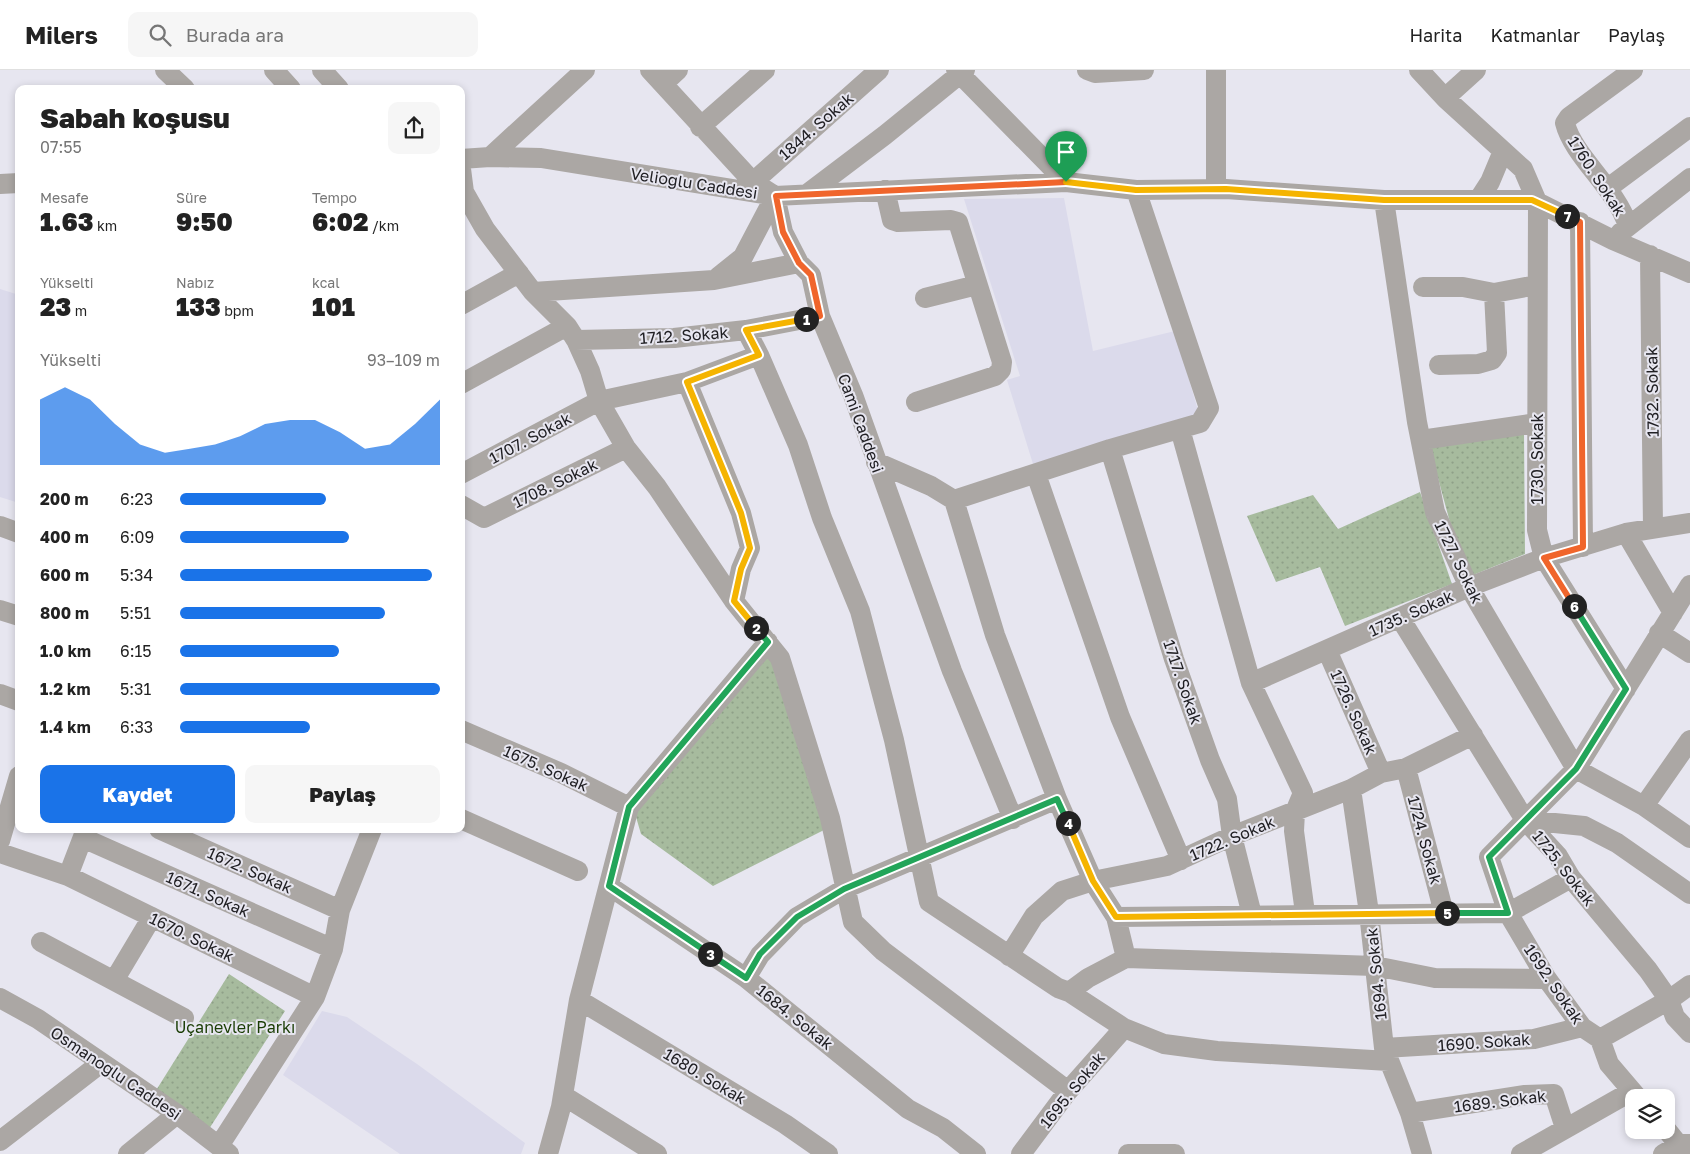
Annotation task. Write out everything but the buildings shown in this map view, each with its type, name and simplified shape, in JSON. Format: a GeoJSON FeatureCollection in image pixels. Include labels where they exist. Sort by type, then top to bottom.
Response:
{"type":"FeatureCollection","features":[{"type":"Feature","properties":{"kind":"street"},"geometry":{"type":"LineString","coordinates":[[165,70],[181,85]]}},
{"type":"Feature","properties":{"kind":"street"},"geometry":{"type":"LineString","coordinates":[[274,70],[287,85]]}},
{"type":"Feature","properties":{"kind":"street"},"geometry":{"type":"LineString","coordinates":[[322,70],[335,85]]}},
{"type":"Feature","properties":{"kind":"street"},"geometry":{"type":"LineString","coordinates":[[490,157],[585,70]]}},
{"type":"Feature","properties":{"kind":"street"},"geometry":{"type":"LineString","coordinates":[[678,70],[656,77],[700,127],[753,182],[776,196],[743,258],[714,280]]}},
{"type":"Feature","properties":{"kind":"street"},"geometry":{"type":"LineString","coordinates":[[700,127],[765,70]]}},
{"type":"Feature","properties":{"kind":"street","name":"1844. Sokak"},"geometry":{"type":"LineString","coordinates":[[753,182],[879,70]]}},
{"type":"Feature","properties":{"kind":"street"},"geometry":{"type":"LineString","coordinates":[[1087,70],[1095,73],[1144,70]]}},
{"type":"Feature","properties":{"kind":"street"},"geometry":{"type":"LineString","coordinates":[[1216,70],[1216,189]]}},
{"type":"Feature","properties":{"kind":"street"},"geometry":{"type":"LineString","coordinates":[[1419,70],[1444,98],[1523,169],[1538,204]]}},
{"type":"Feature","properties":{"kind":"street"},"geometry":{"type":"LineString","coordinates":[[1444,98],[1476,70]]}},
{"type":"Feature","properties":{"kind":"street","name":"1760. Sokak"},"geometry":{"type":"LineString","coordinates":[[1628,226],[1623,212],[1608,188],[1572,140],[1565,123],[1569,117],[1633,70]]}},
{"type":"Feature","properties":{"kind":"street"},"geometry":{"type":"LineString","coordinates":[[807,194],[960,72],[1066,182]]}},
{"type":"Feature","properties":{"kind":"street"},"geometry":{"type":"LineString","coordinates":[[1608,188],[1690,127]]}},
{"type":"Feature","properties":{"kind":"street"},"geometry":{"type":"LineString","coordinates":[[1479,199],[1490,182],[1503,151]]}},
{"type":"Feature","properties":{"kind":"street","name":"Velioğlu Caddesi"},"geometry":{"type":"LineString","coordinates":[[465,160],[490,157],[541,158],[776,196],[1066,182],[1136,190],[1216,189],[1384,200],[1532,200],[1614,240],[1690,272]]}},
{"type":"Feature","properties":{"kind":"street"},"geometry":{"type":"LineString","coordinates":[[0,170],[15,169]]}},
{"type":"Feature","properties":{"kind":"street"},"geometry":{"type":"LineString","coordinates":[[1614,240],[1628,226],[1690,178]]}},
{"type":"Feature","properties":{"kind":"street"},"geometry":{"type":"LineString","coordinates":[[0,184],[15,183]]}},
{"type":"Feature","properties":{"kind":"street"},"geometry":{"type":"LineString","coordinates":[[885,190],[892,220],[898,222],[951,220],[958,222],[1002,362],[1002,370],[995,376],[916,402]]}},
{"type":"Feature","properties":{"kind":"street"},"geometry":{"type":"LineString","coordinates":[[954,500],[1110,449],[1200,423],[1209,408],[1136,190]]}},
{"type":"Feature","properties":{"kind":"street","name":"Cami Caddesi"},"geometry":{"type":"LineString","coordinates":[[776,196],[783,232],[799,263],[811,275],[820,316],[853,395],[952,671],[1013,819]]}},
{"type":"Feature","properties":{"kind":"street"},"geometry":{"type":"LineString","coordinates":[[465,197],[470,221],[485,229],[533,292],[572,333],[590,371],[599,401],[626,448],[657,487],[734,601],[780,658],[830,818],[844,889],[854,922],[883,951],[1068,1091]]}},
{"type":"Feature","properties":{"kind":"street","name":"1727. Sokak"},"geometry":{"type":"LineString","coordinates":[[1384,200],[1421,440],[1435,512],[1468,587],[1576,769]]}},
{"type":"Feature","properties":{"kind":"street","name":"1730. Sokak"},"geometry":{"type":"LineString","coordinates":[[1538,204],[1536,285],[1537,530],[1544,558],[1626,689]]}},
{"type":"Feature","properties":{"kind":"street"},"geometry":{"type":"LineString","coordinates":[[1580,222],[1583,547]]}},
{"type":"Feature","properties":{"kind":"street","name":"1732. Sokak"},"geometry":{"type":"LineString","coordinates":[[1650,255],[1653,529]]}},
{"type":"Feature","properties":{"kind":"street"},"geometry":{"type":"LineString","coordinates":[[533,292],[714,280],[799,263]]}},
{"type":"Feature","properties":{"kind":"street"},"geometry":{"type":"LineString","coordinates":[[465,303],[519,273]]}},
{"type":"Feature","properties":{"kind":"street"},"geometry":{"type":"LineString","coordinates":[[925,298],[977,285]]}},
{"type":"Feature","properties":{"kind":"street"},"geometry":{"type":"LineString","coordinates":[[1423,287],[1462,287],[1494,293],[1536,285]]}},
{"type":"Feature","properties":{"kind":"street"},"geometry":{"type":"LineString","coordinates":[[1438,365],[1478,364],[1492,360],[1497,353],[1494,293]]}},
{"type":"Feature","properties":{"kind":"street","name":"1712. Sokak"},"geometry":{"type":"LineString","coordinates":[[465,382],[572,333],[674,338],[746,330],[820,316]]}},
{"type":"Feature","properties":{"kind":"street","name":"1690. Sokak"},"geometry":{"type":"LineString","coordinates":[[746,330],[759,355],[798,445],[822,518],[860,611],[894,740],[929,902],[1058,988],[1069,992],[1124,1028],[1164,1044],[1217,1051],[1386,1054],[1534,1039],[1582,1027]]}},
{"type":"Feature","properties":{"kind":"street","name":"1707. Sokak"},"geometry":{"type":"LineString","coordinates":[[465,472],[599,401],[687,382],[759,355]]}},
{"type":"Feature","properties":{"kind":"street"},"geometry":{"type":"LineString","coordinates":[[687,382],[741,513],[750,548],[741,569],[734,601]]}},
{"type":"Feature","properties":{"kind":"street"},"geometry":{"type":"LineString","coordinates":[[1421,440],[1537,423]]}},
{"type":"Feature","properties":{"kind":"street"},"geometry":{"type":"LineString","coordinates":[[1180,429],[1251,683],[1303,793],[1295,812],[1294,831],[1305,913]]}},
{"type":"Feature","properties":{"kind":"street","name":"1708. Sokak"},"geometry":{"type":"LineString","coordinates":[[465,507],[484,518],[626,448]]}},
{"type":"Feature","properties":{"kind":"street","name":"1717. Sokak"},"geometry":{"type":"LineString","coordinates":[[1110,449],[1174,659],[1210,760],[1227,798],[1232,836],[1252,915]]}},
{"type":"Feature","properties":{"kind":"street"},"geometry":{"type":"LineString","coordinates":[[876,462],[931,486],[954,500],[995,634],[1057,799],[1093,881],[1116,917],[1126,958]]}},
{"type":"Feature","properties":{"kind":"street"},"geometry":{"type":"LineString","coordinates":[[1036,474],[1120,717],[1181,860]]}},
{"type":"Feature","properties":{"kind":"street","name":"1735. Sokak"},"geometry":{"type":"LineString","coordinates":[[1251,683],[1468,587],[1544,558],[1626,533],[1690,523]]}},
{"type":"Feature","properties":{"kind":"street"},"geometry":{"type":"LineString","coordinates":[[0,526],[15,532]]}},
{"type":"Feature","properties":{"kind":"street"},"geometry":{"type":"LineString","coordinates":[[1626,533],[1673,613]]}},
{"type":"Feature","properties":{"kind":"street"},"geometry":{"type":"LineString","coordinates":[[1526,820],[1576,769],[1690,585]]}},
{"type":"Feature","properties":{"kind":"street"},"geometry":{"type":"LineString","coordinates":[[0,610],[15,615]]}},
{"type":"Feature","properties":{"kind":"street","name":"1725. Sokak"},"geometry":{"type":"LineString","coordinates":[[1400,618],[1526,820],[1558,856],[1571,878],[1648,970],[1669,1000],[1675,1017],[1690,1034]]}},
{"type":"Feature","properties":{"kind":"street"},"geometry":{"type":"LineString","coordinates":[[1659,633],[1690,653]]}},
{"type":"Feature","properties":{"kind":"street"},"geometry":{"type":"LineString","coordinates":[[548,1154],[564,1096],[579,1000],[629,807],[768,642]]}},
{"type":"Feature","properties":{"kind":"street","name":"1726. Sokak"},"geometry":{"type":"LineString","coordinates":[[1328,650],[1381,773]]}},
{"type":"Feature","properties":{"kind":"street"},"geometry":{"type":"LineString","coordinates":[[0,694],[15,700]]}},
{"type":"Feature","properties":{"kind":"street","name":"1675. Sokak"},"geometry":{"type":"LineString","coordinates":[[465,732],[562,773],[629,807]]}},
{"type":"Feature","properties":{"kind":"street","name":"1722. Sokak"},"geometry":{"type":"LineString","coordinates":[[1009,956],[1034,916],[1062,891],[1093,881],[1167,866],[1232,836],[1351,789],[1381,773],[1406,768],[1473,735]]}},
{"type":"Feature","properties":{"kind":"street"},"geometry":{"type":"LineString","coordinates":[[1644,806],[1690,740]]}},
{"type":"Feature","properties":{"kind":"street","name":"1724. Sokak"},"geometry":{"type":"LineString","coordinates":[[1406,768],[1444,913]]}},
{"type":"Feature","properties":{"kind":"street"},"geometry":{"type":"LineString","coordinates":[[1576,769],[1644,806],[1690,838]]}},
{"type":"Feature","properties":{"kind":"street"},"geometry":{"type":"LineString","coordinates":[[0,773],[15,777]]}},
{"type":"Feature","properties":{"kind":"street"},"geometry":{"type":"LineString","coordinates":[[0,841],[15,788]]}},
{"type":"Feature","properties":{"kind":"street","name":"1694. Sokak"},"geometry":{"type":"LineString","coordinates":[[1351,789],[1369,913],[1386,1054],[1410,1113],[1422,1154]]}},
{"type":"Feature","properties":{"kind":"street"},"geometry":{"type":"LineString","coordinates":[[746,978],[760,954],[797,917],[844,889],[919,859],[1057,799]]}},
{"type":"Feature","properties":{"kind":"street"},"geometry":{"type":"LineString","coordinates":[[1526,820],[1584,826],[1617,842],[1690,894]]}},
{"type":"Feature","properties":{"kind":"street","name":"1692. Sokak"},"geometry":{"type":"LineString","coordinates":[[1526,820],[1489,857],[1508,913],[1547,979],[1582,1027],[1600,1039]]}},
{"type":"Feature","properties":{"kind":"street"},"geometry":{"type":"LineString","coordinates":[[465,821],[578,871]]}},
{"type":"Feature","properties":{"kind":"street","name":"1672. Sokak"},"geometry":{"type":"LineString","coordinates":[[168,833],[340,910]]}},
{"type":"Feature","properties":{"kind":"street"},"geometry":{"type":"LineString","coordinates":[[224,1150],[315,997],[333,949],[340,910],[366,833]]}},
{"type":"Feature","properties":{"kind":"street"},"geometry":{"type":"LineString","coordinates":[[68,876],[84,834]]}},
{"type":"Feature","properties":{"kind":"street","name":"1671. Sokak"},"geometry":{"type":"LineString","coordinates":[[84,834],[333,949]]}},
{"type":"Feature","properties":{"kind":"street","name":"1670. Sokak"},"geometry":{"type":"LineString","coordinates":[[0,853],[68,876],[315,997]]}},
{"type":"Feature","properties":{"kind":"street"},"geometry":{"type":"LineString","coordinates":[[1116,917],[1305,913],[1508,913],[1571,878]]}},
{"type":"Feature","properties":{"kind":"street","name":"1684. Sokak"},"geometry":{"type":"LineString","coordinates":[[609,886],[746,978],[908,1109],[944,1128],[976,1154]]}},
{"type":"Feature","properties":{"kind":"street"},"geometry":{"type":"LineString","coordinates":[[115,980],[152,917]]}},
{"type":"Feature","properties":{"kind":"street"},"geometry":{"type":"LineString","coordinates":[[41,942],[184,1018]]}},
{"type":"Feature","properties":{"kind":"street"},"geometry":{"type":"LineString","coordinates":[[1069,992],[1088,978],[1126,958],[1374,966],[1434,978],[1547,979]]}},
{"type":"Feature","properties":{"kind":"street"},"geometry":{"type":"LineString","coordinates":[[1631,1089],[1609,1064],[1600,1039],[1669,1000],[1690,985]]}},
{"type":"Feature","properties":{"kind":"street","name":"Osmanoğlu Caddesi"},"geometry":{"type":"LineString","coordinates":[[0,998],[38,1019],[177,1114],[224,1150]]}},
{"type":"Feature","properties":{"kind":"street","name":"1680. Sokak"},"geometry":{"type":"LineString","coordinates":[[579,1000],[785,1124],[828,1154]]}},
{"type":"Feature","properties":{"kind":"street","name":"1695. Sokak"},"geometry":{"type":"LineString","coordinates":[[1021,1154],[1068,1091],[1124,1028]]}},
{"type":"Feature","properties":{"kind":"street"},"geometry":{"type":"LineString","coordinates":[[0,1141],[102,1063]]}},
{"type":"Feature","properties":{"kind":"street","name":"1689. Sokak"},"geometry":{"type":"LineString","coordinates":[[1410,1113],[1526,1095],[1554,1094],[1565,1128]]}},
{"type":"Feature","properties":{"kind":"street"},"geometry":{"type":"LineString","coordinates":[[564,1096],[657,1154]]}},
{"type":"Feature","properties":{"kind":"street"},"geometry":{"type":"LineString","coordinates":[[1521,1154],[1565,1128],[1625,1099]]}},
{"type":"Feature","properties":{"kind":"street"},"geometry":{"type":"LineString","coordinates":[[128,1154],[177,1114]]}},
{"type":"Feature","properties":{"kind":"street"},"geometry":{"type":"LineString","coordinates":[[1128,1154],[1138,1152],[1175,1154]]}},
{"type":"Feature","properties":{"kind":"shaded area"},"geometry":{"type":"Polygon","coordinates":[[[1064,198],[1093,351],[1175,331],[1199,414],[1033,464],[1007,380],[1020,376],[964,199],[1064,198]]]}},
{"type":"Feature","properties":{"kind":"shaded area"},"geometry":{"type":"Polygon","coordinates":[[[0,289],[15,294],[15,502],[0,497],[0,289]]]}},
{"type":"Feature","properties":{"kind":"shaded area"},"geometry":{"type":"Polygon","coordinates":[[[322,1011],[347,1017],[417,1064],[525,1143],[521,1154],[400,1154],[283,1075],[322,1011]]]}},
{"type":"Feature","properties":{"kind":"green space"},"geometry":{"type":"Polygon","coordinates":[[[1524,432],[1525,554],[1473,575],[1451,526],[1429,445],[1524,432]]]}},
{"type":"Feature","properties":{"kind":"green space"},"geometry":{"type":"Polygon","coordinates":[[[1420,492],[1452,584],[1345,626],[1320,567],[1276,582],[1247,516],[1313,495],[1338,529],[1420,492]]]}},
{"type":"Feature","properties":{"kind":"green space"},"geometry":{"type":"Polygon","coordinates":[[[762,644],[773,663],[824,830],[713,886],[641,834],[631,800],[762,644]]]}},
{"type":"Feature","properties":{"kind":"green space","name":"Uçanevler Parkı"},"geometry":{"type":"Polygon","coordinates":[[[229,974],[285,1011],[209,1129],[155,1092],[229,974]]]}},
{"type":"Feature","properties":{"kind":"route"},"geometry":{"type":"LineString","coordinates":[[1066,182],[1136,190],[1226,189],[1384,200],[1532,200],[1580,222],[1583,547],[1544,558],[1626,689],[1576,769],[1489,857],[1508,913],[1305,913],[1182,918],[1116,917],[1104,895],[1093,881],[1057,799],[919,859],[844,889],[797,917],[760,954],[746,978],[609,886],[629,807],[768,642],[734,601],[741,569],[750,548],[741,513],[716,448],[687,382],[759,355],[746,330],[820,316],[811,275],[799,263],[783,232],[776,196],[1066,182]]}}]}
